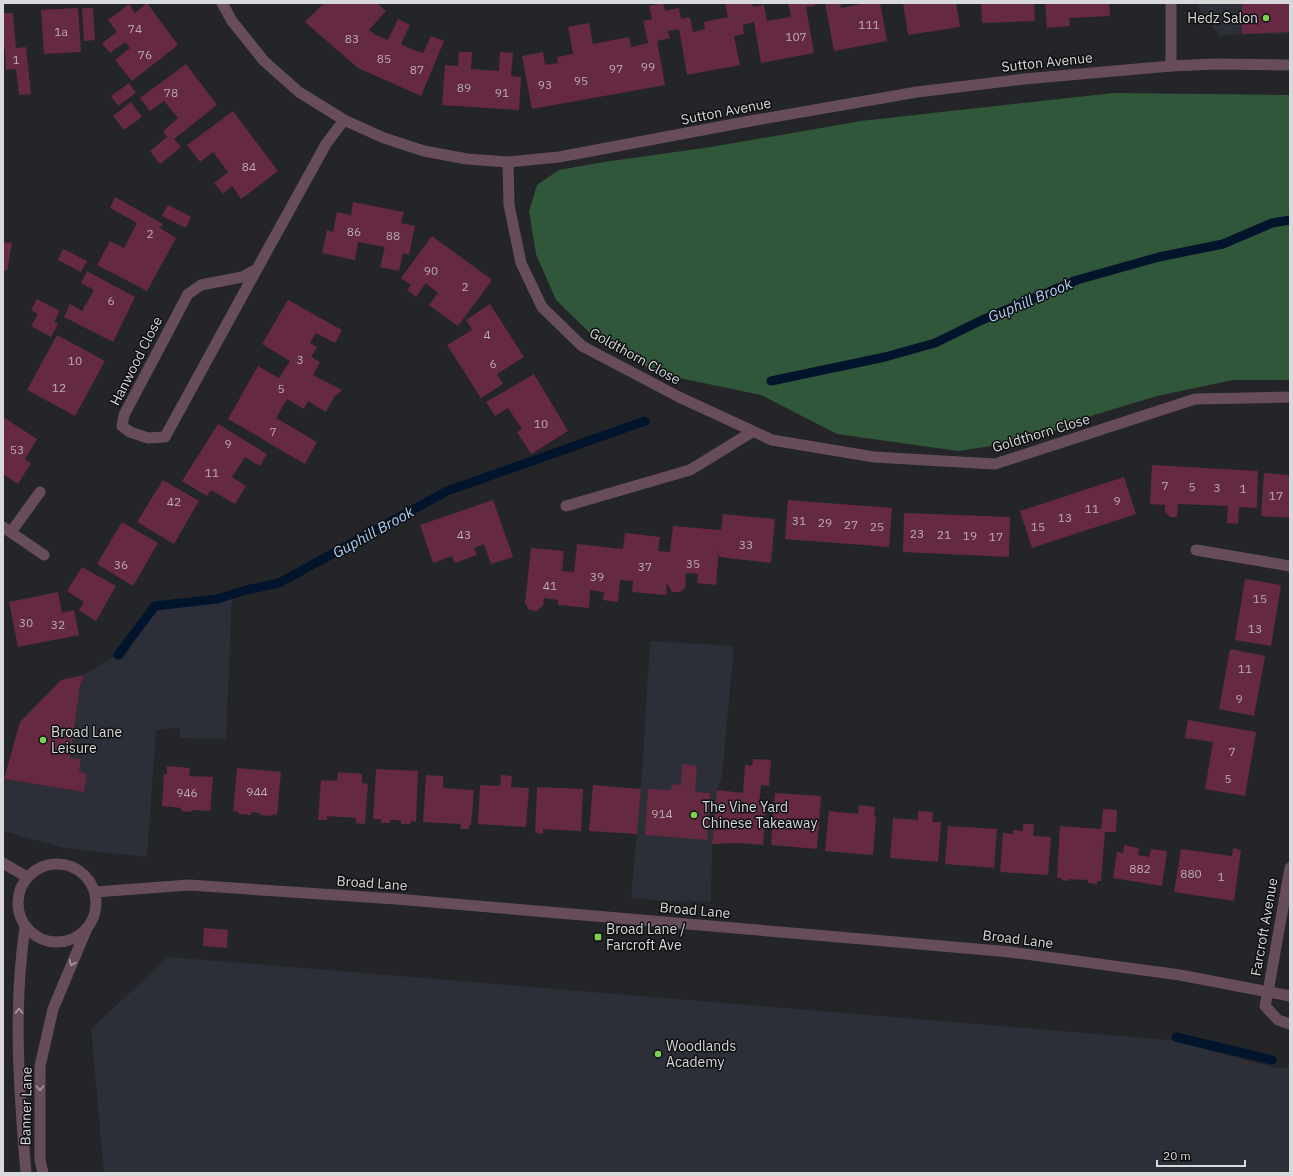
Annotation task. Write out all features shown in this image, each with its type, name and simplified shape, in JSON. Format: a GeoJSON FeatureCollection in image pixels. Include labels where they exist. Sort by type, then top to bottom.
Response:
{"type":"FeatureCollection","features":[{"type":"Feature","properties":{"kind":"street","name":"Sutton Avenue"},"geometry":{"type":"LineString","coordinates":[[222,3],[232,21],[264,61],[299,92],[344,120],[384,138],[424,151],[467,159],[508,162],[567,156],[745,122],[917,92],[1024,79],[1171,66],[1215,64],[1290,64]]}},
{"type":"Feature","properties":{"kind":"street"},"geometry":{"type":"LineString","coordinates":[[1171,3],[1171,66]]}},
{"type":"Feature","properties":{"kind":"street","name":"Hanwood Close"},"geometry":{"type":"LineString","coordinates":[[257,269],[242,277],[201,285],[188,294],[124,415],[122,426],[130,432],[148,438],[165,437],[326,144],[344,120]]}},
{"type":"Feature","properties":{"kind":"street","name":"Goldthorn Close"},"geometry":{"type":"LineString","coordinates":[[508,162],[509,206],[521,264],[542,307],[582,346],[679,397],[772,440],[874,457],[995,464],[1195,399],[1290,397]]}},
{"type":"Feature","properties":{"kind":"street"},"geometry":{"type":"LineString","coordinates":[[566,506],[690,470],[752,432]]}},
{"type":"Feature","properties":{"kind":"street"},"geometry":{"type":"LineString","coordinates":[[40,492],[7,530],[44,555]]}},
{"type":"Feature","properties":{"kind":"street"},"geometry":{"type":"LineString","coordinates":[[1196,550],[1290,566]]}},
{"type":"Feature","properties":{"kind":"street"},"geometry":{"type":"LineString","coordinates":[[3,863],[27,877]]}},
{"type":"Feature","properties":{"kind":"street"},"geometry":{"type":"LineString","coordinates":[[50,864],[64,864],[77,869],[90,880],[95,892],[96,907],[93,920],[88,928],[77,937],[64,942],[49,942],[35,936],[25,927],[19,914],[17,901],[20,887],[27,877],[37,868],[50,864]]}},
{"type":"Feature","properties":{"kind":"street","name":"Farcroft Avenue"},"geometry":{"type":"LineString","coordinates":[[1290,868],[1265,1006],[1278,1020],[1290,1024]]}},
{"type":"Feature","properties":{"kind":"street","name":"Broad Lane"},"geometry":{"type":"LineString","coordinates":[[95,892],[189,885],[396,899],[854,938],[1010,952],[1180,975],[1290,996]]}},
{"type":"Feature","properties":{"kind":"street","name":"Banner Lane"},"geometry":{"type":"LineString","coordinates":[[25,927],[20,959],[18,1050],[26,1173]]}},
{"type":"Feature","properties":{"kind":"street","name":"Banner Lane"},"geometry":{"type":"LineString","coordinates":[[43,1173],[40,1160],[40,1066],[53,1009],[88,928]]}},
{"type":"Feature","properties":{"kind":"shaded area"},"geometry":{"type":"Polygon","coordinates":[[[1195,3],[1290,3],[1290,34],[1242,34],[1219,36],[1195,3]]]}},
{"type":"Feature","properties":{"kind":"shaded area"},"geometry":{"type":"Polygon","coordinates":[[[232,595],[226,739],[180,738],[180,727],[156,730],[147,857],[64,848],[3,831],[3,779],[84,792],[87,774],[79,771],[70,758],[80,686],[84,675],[114,657],[123,659],[156,606],[232,595]]]}},
{"type":"Feature","properties":{"kind":"shaded area"},"geometry":{"type":"Polygon","coordinates":[[[650,641],[734,646],[722,775],[717,790],[712,844],[711,902],[631,898],[641,789],[650,641]]]}},
{"type":"Feature","properties":{"kind":"shaded area","name":"Woodlands Academy"},"geometry":{"type":"Polygon","coordinates":[[[168,957],[1170,1040],[1276,1068],[1290,1068],[1290,1173],[104,1173],[91,1029],[168,957]]]}},
{"type":"Feature","properties":{"kind":"green space"},"geometry":{"type":"Polygon","coordinates":[[[1114,93],[1290,95],[1290,380],[1233,380],[1157,396],[1094,415],[1032,440],[958,451],[837,434],[761,395],[660,374],[597,340],[556,300],[536,254],[529,211],[537,185],[559,170],[711,147],[861,121],[1114,93]]]}},
{"type":"Feature","properties":{"kind":"building"},"geometry":{"type":"Polygon","coordinates":[[[147,3],[178,45],[132,81],[115,60],[130,48],[125,42],[110,53],[102,43],[117,32],[108,20],[129,4],[135,13],[147,3]]]}},
{"type":"Feature","properties":{"kind":"building"},"geometry":{"type":"Polygon","coordinates":[[[324,3],[377,3],[386,11],[369,30],[374,34],[388,40],[398,19],[410,25],[401,44],[423,53],[431,36],[444,41],[421,96],[358,68],[305,22],[324,3]]]}},
{"type":"Feature","properties":{"kind":"building"},"geometry":{"type":"Polygon","coordinates":[[[663,3],[665,11],[679,8],[681,19],[690,17],[693,32],[705,29],[704,22],[728,17],[725,3],[752,3],[753,7],[764,5],[767,21],[791,17],[788,3],[815,3],[815,6],[806,7],[814,53],[761,63],[754,22],[743,25],[744,34],[734,36],[740,65],[687,75],[679,29],[668,31],[670,38],[657,41],[665,85],[532,109],[522,56],[543,52],[545,65],[558,63],[557,57],[573,54],[568,27],[589,23],[593,44],[629,37],[631,47],[648,43],[643,21],[652,19],[649,6],[663,3]]]}},
{"type":"Feature","properties":{"kind":"building"},"geometry":{"type":"Polygon","coordinates":[[[825,3],[840,3],[841,8],[866,3],[880,3],[887,41],[834,51],[825,3]]]}},
{"type":"Feature","properties":{"kind":"building"},"geometry":{"type":"Polygon","coordinates":[[[903,3],[956,3],[960,27],[908,35],[903,3]]]}},
{"type":"Feature","properties":{"kind":"building"},"geometry":{"type":"Polygon","coordinates":[[[981,3],[1034,3],[1035,21],[982,23],[981,3]]]}},
{"type":"Feature","properties":{"kind":"building"},"geometry":{"type":"Polygon","coordinates":[[[1045,3],[1109,3],[1110,16],[1069,18],[1070,26],[1047,28],[1045,3]]]}},
{"type":"Feature","properties":{"kind":"building","name":"Hedz Salon"},"geometry":{"type":"Polygon","coordinates":[[[1242,3],[1290,3],[1290,32],[1242,34],[1242,3]]]}},
{"type":"Feature","properties":{"kind":"building"},"geometry":{"type":"Polygon","coordinates":[[[78,8],[81,52],[44,54],[41,10],[78,8]]]}},
{"type":"Feature","properties":{"kind":"building"},"geometry":{"type":"Polygon","coordinates":[[[82,8],[93,8],[95,40],[84,41],[82,8]]]}},
{"type":"Feature","properties":{"kind":"building"},"geometry":{"type":"Polygon","coordinates":[[[3,13],[13,13],[16,48],[26,47],[31,94],[19,95],[16,69],[6,70],[5,49],[3,49],[3,13]]]}},
{"type":"Feature","properties":{"kind":"building"},"geometry":{"type":"Polygon","coordinates":[[[459,52],[472,52],[471,69],[499,71],[500,52],[513,53],[511,76],[521,77],[519,110],[442,105],[445,65],[458,66],[459,52]]]}},
{"type":"Feature","properties":{"kind":"building"},"geometry":{"type":"Polygon","coordinates":[[[186,64],[217,105],[174,139],[181,147],[160,164],[150,151],[167,137],[163,131],[178,118],[164,101],[150,111],[140,98],[186,64]]]}},
{"type":"Feature","properties":{"kind":"building"},"geometry":{"type":"Polygon","coordinates":[[[129,83],[136,93],[118,106],[111,96],[129,83]]]}},
{"type":"Feature","properties":{"kind":"building"},"geometry":{"type":"Polygon","coordinates":[[[131,102],[142,117],[124,130],[113,116],[131,102]]]}},
{"type":"Feature","properties":{"kind":"building"},"geometry":{"type":"Polygon","coordinates":[[[233,111],[278,171],[241,199],[232,186],[223,194],[214,183],[228,172],[213,152],[200,162],[187,145],[233,111]]]}},
{"type":"Feature","properties":{"kind":"building"},"geometry":{"type":"Polygon","coordinates":[[[115,197],[163,224],[160,228],[176,238],[147,291],[97,265],[110,241],[124,248],[137,223],[110,208],[115,197]]]}},
{"type":"Feature","properties":{"kind":"building"},"geometry":{"type":"Polygon","coordinates":[[[353,202],[404,212],[401,223],[415,226],[409,255],[403,253],[399,271],[380,267],[385,247],[358,242],[355,260],[322,253],[327,230],[333,232],[337,212],[351,215],[353,202]]]}},
{"type":"Feature","properties":{"kind":"building"},"geometry":{"type":"Polygon","coordinates":[[[168,205],[191,217],[186,228],[162,216],[168,205]]]}},
{"type":"Feature","properties":{"kind":"building"},"geometry":{"type":"Polygon","coordinates":[[[432,236],[492,280],[458,326],[429,305],[438,293],[426,283],[416,297],[407,290],[411,285],[401,278],[432,236]]]}},
{"type":"Feature","properties":{"kind":"building"},"geometry":{"type":"Polygon","coordinates":[[[3,242],[12,243],[7,271],[3,270],[3,242]]]}},
{"type":"Feature","properties":{"kind":"building"},"geometry":{"type":"Polygon","coordinates":[[[63,249],[87,261],[81,272],[58,260],[63,249]]]}},
{"type":"Feature","properties":{"kind":"building"},"geometry":{"type":"Polygon","coordinates":[[[87,271],[135,297],[113,342],[64,317],[70,304],[82,311],[94,290],[81,283],[87,271]]]}},
{"type":"Feature","properties":{"kind":"building"},"geometry":{"type":"Polygon","coordinates":[[[37,299],[60,311],[54,322],[58,324],[51,337],[31,326],[38,314],[31,310],[37,299]]]}},
{"type":"Feature","properties":{"kind":"building"},"geometry":{"type":"Polygon","coordinates":[[[288,300],[342,330],[335,343],[316,333],[310,343],[317,347],[311,357],[320,362],[313,375],[342,390],[334,397],[326,412],[308,401],[304,409],[287,399],[276,418],[317,442],[305,464],[228,419],[258,366],[279,378],[290,361],[262,344],[288,300]]]}},
{"type":"Feature","properties":{"kind":"building"},"geometry":{"type":"Polygon","coordinates":[[[490,304],[524,357],[497,374],[503,384],[481,398],[447,345],[472,330],[466,320],[490,304]]]}},
{"type":"Feature","properties":{"kind":"building"},"geometry":{"type":"Polygon","coordinates":[[[57,335],[105,361],[75,416],[27,390],[57,335]]]}},
{"type":"Feature","properties":{"kind":"building"},"geometry":{"type":"Polygon","coordinates":[[[534,374],[568,431],[531,454],[517,432],[522,429],[508,408],[495,416],[486,402],[534,374]]]}},
{"type":"Feature","properties":{"kind":"building"},"geometry":{"type":"Polygon","coordinates":[[[3,417],[37,439],[25,459],[31,463],[18,484],[3,474],[3,417]]]}},
{"type":"Feature","properties":{"kind":"building"},"geometry":{"type":"Polygon","coordinates":[[[218,424],[267,454],[260,466],[245,457],[232,477],[246,486],[235,504],[211,490],[207,496],[182,481],[218,424]]]}},
{"type":"Feature","properties":{"kind":"building"},"geometry":{"type":"Polygon","coordinates":[[[1152,465],[1258,471],[1257,508],[1239,507],[1238,524],[1227,523],[1228,506],[1178,504],[1177,517],[1170,517],[1165,512],[1165,505],[1150,504],[1152,465]]]}},
{"type":"Feature","properties":{"kind":"building"},"geometry":{"type":"Polygon","coordinates":[[[1264,473],[1290,475],[1290,518],[1261,516],[1264,473]]]}},
{"type":"Feature","properties":{"kind":"building"},"geometry":{"type":"Polygon","coordinates":[[[1124,477],[1136,514],[1032,548],[1020,511],[1124,477]]]}},
{"type":"Feature","properties":{"kind":"building"},"geometry":{"type":"Polygon","coordinates":[[[163,480],[199,501],[174,544],[137,522],[163,480]]]}},
{"type":"Feature","properties":{"kind":"building"},"geometry":{"type":"Polygon","coordinates":[[[493,500],[513,557],[491,564],[484,544],[474,548],[477,555],[455,563],[452,556],[433,563],[420,525],[493,500]]]}},
{"type":"Feature","properties":{"kind":"building"},"geometry":{"type":"Polygon","coordinates":[[[788,500],[892,508],[889,547],[785,539],[788,500]]]}},
{"type":"Feature","properties":{"kind":"building"},"geometry":{"type":"Polygon","coordinates":[[[904,513],[1010,517],[1009,557],[903,552],[904,513]]]}},
{"type":"Feature","properties":{"kind":"building"},"geometry":{"type":"Polygon","coordinates":[[[723,514],[775,519],[771,563],[719,557],[719,548],[716,585],[697,583],[698,574],[686,573],[685,588],[680,592],[672,592],[667,583],[666,595],[632,592],[633,581],[620,580],[618,602],[603,600],[604,592],[590,590],[589,608],[558,605],[558,600],[544,598],[543,606],[536,611],[529,610],[525,603],[531,548],[564,551],[562,571],[574,572],[577,544],[623,549],[625,533],[660,537],[658,551],[670,552],[673,526],[721,530],[723,514]]]}},
{"type":"Feature","properties":{"kind":"building"},"geometry":{"type":"Polygon","coordinates":[[[122,522],[158,543],[133,586],[97,564],[122,522]]]}},
{"type":"Feature","properties":{"kind":"building"},"geometry":{"type":"Polygon","coordinates":[[[82,567],[116,586],[96,621],[79,610],[84,602],[67,591],[82,567]]]}},
{"type":"Feature","properties":{"kind":"building"},"geometry":{"type":"Polygon","coordinates":[[[1245,579],[1281,585],[1271,646],[1235,640],[1245,579]]]}},
{"type":"Feature","properties":{"kind":"building"},"geometry":{"type":"Polygon","coordinates":[[[58,592],[62,613],[74,610],[79,635],[18,647],[9,602],[58,592]]]}},
{"type":"Feature","properties":{"kind":"building"},"geometry":{"type":"Polygon","coordinates":[[[1230,649],[1265,656],[1254,716],[1219,709],[1230,649]]]}},
{"type":"Feature","properties":{"kind":"building","name":"Broad Lane Leisure"},"geometry":{"type":"Polygon","coordinates":[[[84,675],[80,686],[70,758],[81,759],[79,771],[87,774],[84,792],[4,779],[20,722],[61,680],[84,675]]]}},
{"type":"Feature","properties":{"kind":"building"},"geometry":{"type":"Polygon","coordinates":[[[1188,720],[1256,732],[1245,796],[1205,789],[1213,742],[1185,738],[1188,720]]]}},
{"type":"Feature","properties":{"kind":"building"},"geometry":{"type":"Polygon","coordinates":[[[753,759],[771,760],[769,786],[761,785],[759,805],[766,806],[763,845],[739,843],[712,844],[717,790],[743,793],[745,765],[752,766],[753,759]]]}},
{"type":"Feature","properties":{"kind":"building"},"geometry":{"type":"Polygon","coordinates":[[[682,764],[697,766],[695,792],[710,793],[707,840],[645,835],[648,789],[671,790],[672,784],[681,785],[682,764]]]}},
{"type":"Feature","properties":{"kind":"building"},"geometry":{"type":"Polygon","coordinates":[[[167,766],[190,768],[189,776],[213,777],[210,811],[181,811],[181,808],[162,806],[164,774],[167,774],[167,766]]]}},
{"type":"Feature","properties":{"kind":"building"},"geometry":{"type":"Polygon","coordinates":[[[237,768],[281,772],[277,815],[260,815],[260,813],[251,812],[251,815],[239,814],[239,812],[233,811],[237,768]]]}},
{"type":"Feature","properties":{"kind":"building"},"geometry":{"type":"Polygon","coordinates":[[[376,769],[418,771],[416,822],[411,821],[410,824],[401,824],[401,821],[390,820],[390,823],[381,823],[381,819],[373,819],[376,769]]]}},
{"type":"Feature","properties":{"kind":"building"},"geometry":{"type":"Polygon","coordinates":[[[338,772],[362,774],[362,783],[368,784],[365,824],[356,823],[356,818],[327,816],[327,820],[318,820],[321,780],[337,781],[338,772]]]}},
{"type":"Feature","properties":{"kind":"building"},"geometry":{"type":"Polygon","coordinates":[[[426,775],[443,776],[443,788],[474,790],[471,825],[469,825],[469,829],[460,829],[461,824],[423,822],[426,775]]]}},
{"type":"Feature","properties":{"kind":"building"},"geometry":{"type":"Polygon","coordinates":[[[501,775],[512,776],[511,787],[529,788],[526,827],[478,824],[480,785],[500,786],[501,775]]]}},
{"type":"Feature","properties":{"kind":"building"},"geometry":{"type":"Polygon","coordinates":[[[593,785],[641,789],[637,834],[589,831],[593,785]]]}},
{"type":"Feature","properties":{"kind":"building"},"geometry":{"type":"Polygon","coordinates":[[[537,787],[583,789],[581,831],[543,829],[543,834],[535,833],[537,787]]]}},
{"type":"Feature","properties":{"kind":"building"},"geometry":{"type":"Polygon","coordinates":[[[775,793],[821,796],[817,849],[771,845],[775,793]]]}},
{"type":"Feature","properties":{"kind":"building"},"geometry":{"type":"Polygon","coordinates":[[[859,805],[875,807],[874,816],[876,816],[873,855],[825,851],[829,811],[858,814],[859,805]]]}},
{"type":"Feature","properties":{"kind":"building"},"geometry":{"type":"Polygon","coordinates":[[[1103,809],[1117,810],[1116,832],[1105,832],[1101,881],[1097,881],[1097,884],[1088,883],[1088,880],[1069,879],[1069,881],[1061,880],[1062,878],[1057,878],[1060,826],[1101,829],[1103,809]]]}},
{"type":"Feature","properties":{"kind":"building"},"geometry":{"type":"Polygon","coordinates":[[[918,811],[933,812],[932,822],[941,822],[938,862],[890,858],[893,818],[918,820],[918,811]]]}},
{"type":"Feature","properties":{"kind":"building"},"geometry":{"type":"Polygon","coordinates":[[[1023,824],[1034,824],[1033,836],[1051,837],[1048,875],[1000,872],[1003,833],[1013,834],[1013,830],[1023,831],[1023,824]]]}},
{"type":"Feature","properties":{"kind":"building"},"geometry":{"type":"Polygon","coordinates":[[[948,826],[997,829],[994,868],[945,864],[948,826]]]}},
{"type":"Feature","properties":{"kind":"building"},"geometry":{"type":"Polygon","coordinates":[[[1124,845],[1139,848],[1138,855],[1149,857],[1151,849],[1167,851],[1162,886],[1113,878],[1117,852],[1123,853],[1124,845]]]}},
{"type":"Feature","properties":{"kind":"building"},"geometry":{"type":"Polygon","coordinates":[[[1233,848],[1241,850],[1234,901],[1174,892],[1181,849],[1232,856],[1233,848]]]}},
{"type":"Feature","properties":{"kind":"building"},"geometry":{"type":"Polygon","coordinates":[[[204,928],[228,930],[227,948],[203,946],[204,928]]]}},
{"type":"Feature","properties":{"kind":"waterway","name":"Guphill Brook"},"geometry":{"type":"LineString","coordinates":[[771,381],[885,357],[935,343],[982,320],[1077,280],[1159,257],[1223,244],[1272,223],[1290,220]]}},
{"type":"Feature","properties":{"kind":"waterway","name":"Guphill Brook"},"geometry":{"type":"LineString","coordinates":[[118,655],[155,606],[217,599],[246,590],[279,583],[447,491],[645,421]]}},
{"type":"Feature","properties":{"kind":"waterway"},"geometry":{"type":"LineString","coordinates":[[1176,1037],[1272,1060]]}},
{"type":"Feature","properties":{"kind":"place","name":"Hedz Salon"},"geometry":{"type":"Point","coordinates":[1266,18]}},
{"type":"Feature","properties":{"kind":"place","name":"Broad Lane Leisure"},"geometry":{"type":"Point","coordinates":[43,740]}},
{"type":"Feature","properties":{"kind":"place","name":"The Vine Yard Chinese Takeaway"},"geometry":{"type":"Point","coordinates":[694,815]}},
{"type":"Feature","properties":{"kind":"place","name":"Broad Lane / Farcroft Ave"},"geometry":{"type":"Point","coordinates":[598,937]}},
{"type":"Feature","properties":{"kind":"place","name":"Woodlands Academy"},"geometry":{"type":"Point","coordinates":[658,1054]}}]}
